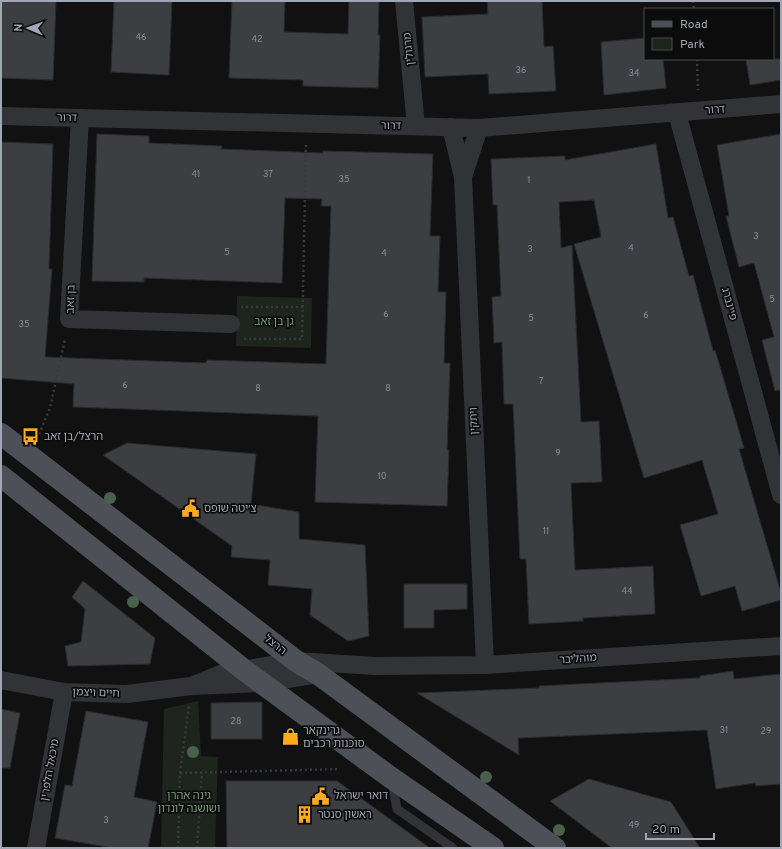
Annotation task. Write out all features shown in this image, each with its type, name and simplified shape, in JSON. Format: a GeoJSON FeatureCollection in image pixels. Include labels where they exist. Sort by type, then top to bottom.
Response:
{"type":"FeatureCollection","features":[{"type":"Feature","properties":{"kind":"main road","name":"הרצל"},"geometry":{"type":"LineString","coordinates":[[1,434],[296,661],[318,674],[555,848]]}},
{"type":"Feature","properties":{"kind":"main road"},"geometry":{"type":"LineString","coordinates":[[2,478],[244,670],[384,772],[493,848]]}},
{"type":"Feature","properties":{"kind":"street","name":"מרגולין"},"geometry":{"type":"LineString","coordinates":[[404,1],[416,126]]}},
{"type":"Feature","properties":{"kind":"street"},"geometry":{"type":"LineString","coordinates":[[391,126],[413,98]]}},
{"type":"Feature","properties":{"kind":"street","name":"דרור"},"geometry":{"type":"LineString","coordinates":[[1,116],[479,128],[781,104]]}},
{"type":"Feature","properties":{"kind":"street","name":"פיינברג"},"geometry":{"type":"LineString","coordinates":[[677,113],[781,495]]}},
{"type":"Feature","properties":{"kind":"street","name":"בן זאב"},"geometry":{"type":"LineString","coordinates":[[80,118],[69,319],[231,324]]}},
{"type":"Feature","properties":{"kind":"street","name":"ויתקין"},"geometry":{"type":"LineString","coordinates":[[451,127],[463,177],[485,665]]}},
{"type":"Feature","properties":{"kind":"street","name":"ויתקין"},"geometry":{"type":"LineString","coordinates":[[463,177],[479,128]]}},
{"type":"Feature","properties":{"kind":"street"},"geometry":{"type":"LineString","coordinates":[[191,686],[206,674],[213,662],[208,641]]}},
{"type":"Feature","properties":{"kind":"street","name":"מוהליבר"},"geometry":{"type":"LineString","coordinates":[[296,661],[375,666],[485,665],[781,646]]}},
{"type":"Feature","properties":{"kind":"street","name":"חיים ויצמן"},"geometry":{"type":"LineString","coordinates":[[191,686],[223,673],[296,661]]}},
{"type":"Feature","properties":{"kind":"street","name":"מוהליבר"},"geometry":{"type":"LineString","coordinates":[[318,674],[375,666]]}},
{"type":"Feature","properties":{"kind":"street","name":"חיים ויצמן"},"geometry":{"type":"LineString","coordinates":[[1,680],[64,692],[127,694],[191,686],[263,683],[318,674]]}},
{"type":"Feature","properties":{"kind":"street","name":"מיכאל הלפרין"},"geometry":{"type":"LineString","coordinates":[[36,848],[64,692]]}},
{"type":"Feature","properties":{"kind":"lane"},"geometry":{"type":"LineString","coordinates":[[384,772],[397,809],[453,848]]}},
{"type":"Feature","properties":{"kind":"path"},"geometry":{"type":"LineString","coordinates":[[696,60],[700,111]]}},
{"type":"Feature","properties":{"kind":"path"},"geometry":{"type":"LineString","coordinates":[[303,307],[232,306],[231,339],[302,339],[303,307],[306,124]]}},
{"type":"Feature","properties":{"kind":"path"},"geometry":{"type":"LineString","coordinates":[[30,456],[50,408],[69,319]]}},
{"type":"Feature","properties":{"kind":"path"},"geometry":{"type":"LineString","coordinates":[[178,848],[180,773],[191,686]]}},
{"type":"Feature","properties":{"kind":"path"},"geometry":{"type":"LineString","coordinates":[[180,773],[384,772]]}},
{"type":"Feature","properties":{"kind":"path"},"geometry":{"type":"LineString","coordinates":[[197,848],[202,773]]}},
{"type":"Feature","properties":{"kind":"green space","name":"גן בן זאב"},"geometry":{"type":"Polygon","coordinates":[[[237,296],[312,298],[311,348],[236,346],[237,296]]]}},
{"type":"Feature","properties":{"kind":"green space","name":"גינה אהרן ושושנה לונדון"},"geometry":{"type":"Polygon","coordinates":[[[198,701],[201,756],[218,757],[215,848],[161,848],[164,709],[198,701]]]}},
{"type":"Feature","properties":{"kind":"building"},"geometry":{"type":"Polygon","coordinates":[[[1,1],[56,1],[53,80],[1,78],[1,1]]]}},
{"type":"Feature","properties":{"kind":"building"},"geometry":{"type":"Polygon","coordinates":[[[114,1],[172,1],[169,75],[111,72],[114,1]]]}},
{"type":"Feature","properties":{"kind":"building"},"geometry":{"type":"Polygon","coordinates":[[[232,1],[285,1],[284,32],[348,34],[349,1],[379,1],[378,35],[380,35],[378,88],[303,86],[303,80],[229,78],[232,1]]]}},
{"type":"Feature","properties":{"kind":"building"},"geometry":{"type":"Polygon","coordinates":[[[487,1],[542,1],[544,47],[553,46],[556,91],[489,94],[488,74],[425,77],[422,17],[488,14],[487,1]]]}},
{"type":"Feature","properties":{"kind":"building"},"geometry":{"type":"Polygon","coordinates":[[[644,38],[644,60],[663,60],[666,88],[604,95],[601,42],[644,38]]]}},
{"type":"Feature","properties":{"kind":"building"},"geometry":{"type":"Polygon","coordinates":[[[781,59],[781,80],[750,85],[746,60],[781,59]]]}},
{"type":"Feature","properties":{"kind":"building"},"geometry":{"type":"Polygon","coordinates":[[[97,134],[149,136],[149,143],[222,146],[221,149],[323,153],[323,151],[433,154],[430,236],[440,236],[438,292],[446,292],[444,363],[450,363],[447,506],[315,502],[318,416],[73,407],[74,384],[1,378],[1,142],[53,144],[49,269],[52,269],[45,357],[206,363],[207,360],[326,364],[331,206],[321,206],[322,199],[285,198],[282,283],[144,278],[144,282],[92,281],[97,134]]]}},
{"type":"Feature","properties":{"kind":"building"},"geometry":{"type":"Polygon","coordinates":[[[781,134],[781,390],[775,391],[762,340],[774,337],[754,263],[739,267],[726,216],[729,216],[717,145],[781,134]]]}},
{"type":"Feature","properties":{"kind":"building"},"geometry":{"type":"Polygon","coordinates":[[[656,144],[668,218],[673,217],[689,276],[693,275],[713,351],[715,350],[744,448],[739,449],[781,593],[781,600],[742,611],[735,586],[701,596],[680,525],[718,514],[702,460],[644,478],[574,244],[601,237],[594,200],[559,202],[561,248],[572,245],[581,422],[599,421],[602,482],[571,483],[575,570],[653,566],[655,614],[583,618],[583,621],[529,624],[526,559],[520,559],[513,404],[504,404],[502,342],[494,343],[492,297],[501,296],[497,205],[493,205],[491,159],[565,156],[565,160],[656,144]]]}},
{"type":"Feature","properties":{"kind":"building"},"geometry":{"type":"Polygon","coordinates":[[[127,443],[256,454],[251,504],[299,512],[299,539],[365,545],[369,636],[348,641],[310,615],[312,589],[268,585],[270,560],[231,557],[232,546],[103,455],[127,443]]]}},
{"type":"Feature","properties":{"kind":"building"},"geometry":{"type":"Polygon","coordinates":[[[83,581],[155,638],[150,664],[68,666],[65,646],[81,642],[85,609],[72,597],[83,581]]]}},
{"type":"Feature","properties":{"kind":"building"},"geometry":{"type":"Polygon","coordinates":[[[404,584],[467,584],[467,609],[434,610],[434,628],[404,628],[404,584]]]}},
{"type":"Feature","properties":{"kind":"building"},"geometry":{"type":"Polygon","coordinates":[[[733,671],[734,679],[781,674],[781,784],[756,786],[755,783],[716,789],[707,730],[518,738],[519,755],[417,693],[539,688],[539,686],[700,678],[700,676],[733,671]]]}},
{"type":"Feature","properties":{"kind":"building"},"geometry":{"type":"Polygon","coordinates":[[[262,702],[262,739],[211,739],[211,703],[262,702]]]}},
{"type":"Feature","properties":{"kind":"building"},"geometry":{"type":"Polygon","coordinates":[[[1,709],[20,713],[10,768],[1,768],[1,709]]]}},
{"type":"Feature","properties":{"kind":"building"},"geometry":{"type":"Polygon","coordinates":[[[86,711],[148,722],[134,797],[157,802],[148,848],[113,848],[55,838],[65,785],[72,786],[86,711]]]}},
{"type":"Feature","properties":{"kind":"building"},"geometry":{"type":"Polygon","coordinates":[[[589,779],[671,802],[700,848],[612,848],[550,801],[589,779]]]}},
{"type":"Feature","properties":{"kind":"building","name":"ראשון סנטר"},"geometry":{"type":"Polygon","coordinates":[[[226,781],[337,781],[430,848],[227,848],[226,781]]]}},
{"type":"Feature","properties":{"kind":"place","name":"הרצל/בן זאב"},"geometry":{"type":"Point","coordinates":[31,437]}},
{"type":"Feature","properties":{"kind":"place","name":"צ׳יטה שופס"},"geometry":{"type":"Point","coordinates":[191,509]}},
{"type":"Feature","properties":{"kind":"place","name":"גרינקאר סוכנות רכבים"},"geometry":{"type":"Point","coordinates":[290,737]}},
{"type":"Feature","properties":{"kind":"place","name":"דואר ישראל"},"geometry":{"type":"Point","coordinates":[321,796]}},
{"type":"Feature","properties":{"kind":"place","name":"ראשון סנטר"},"geometry":{"type":"Point","coordinates":[305,815]}}]}
